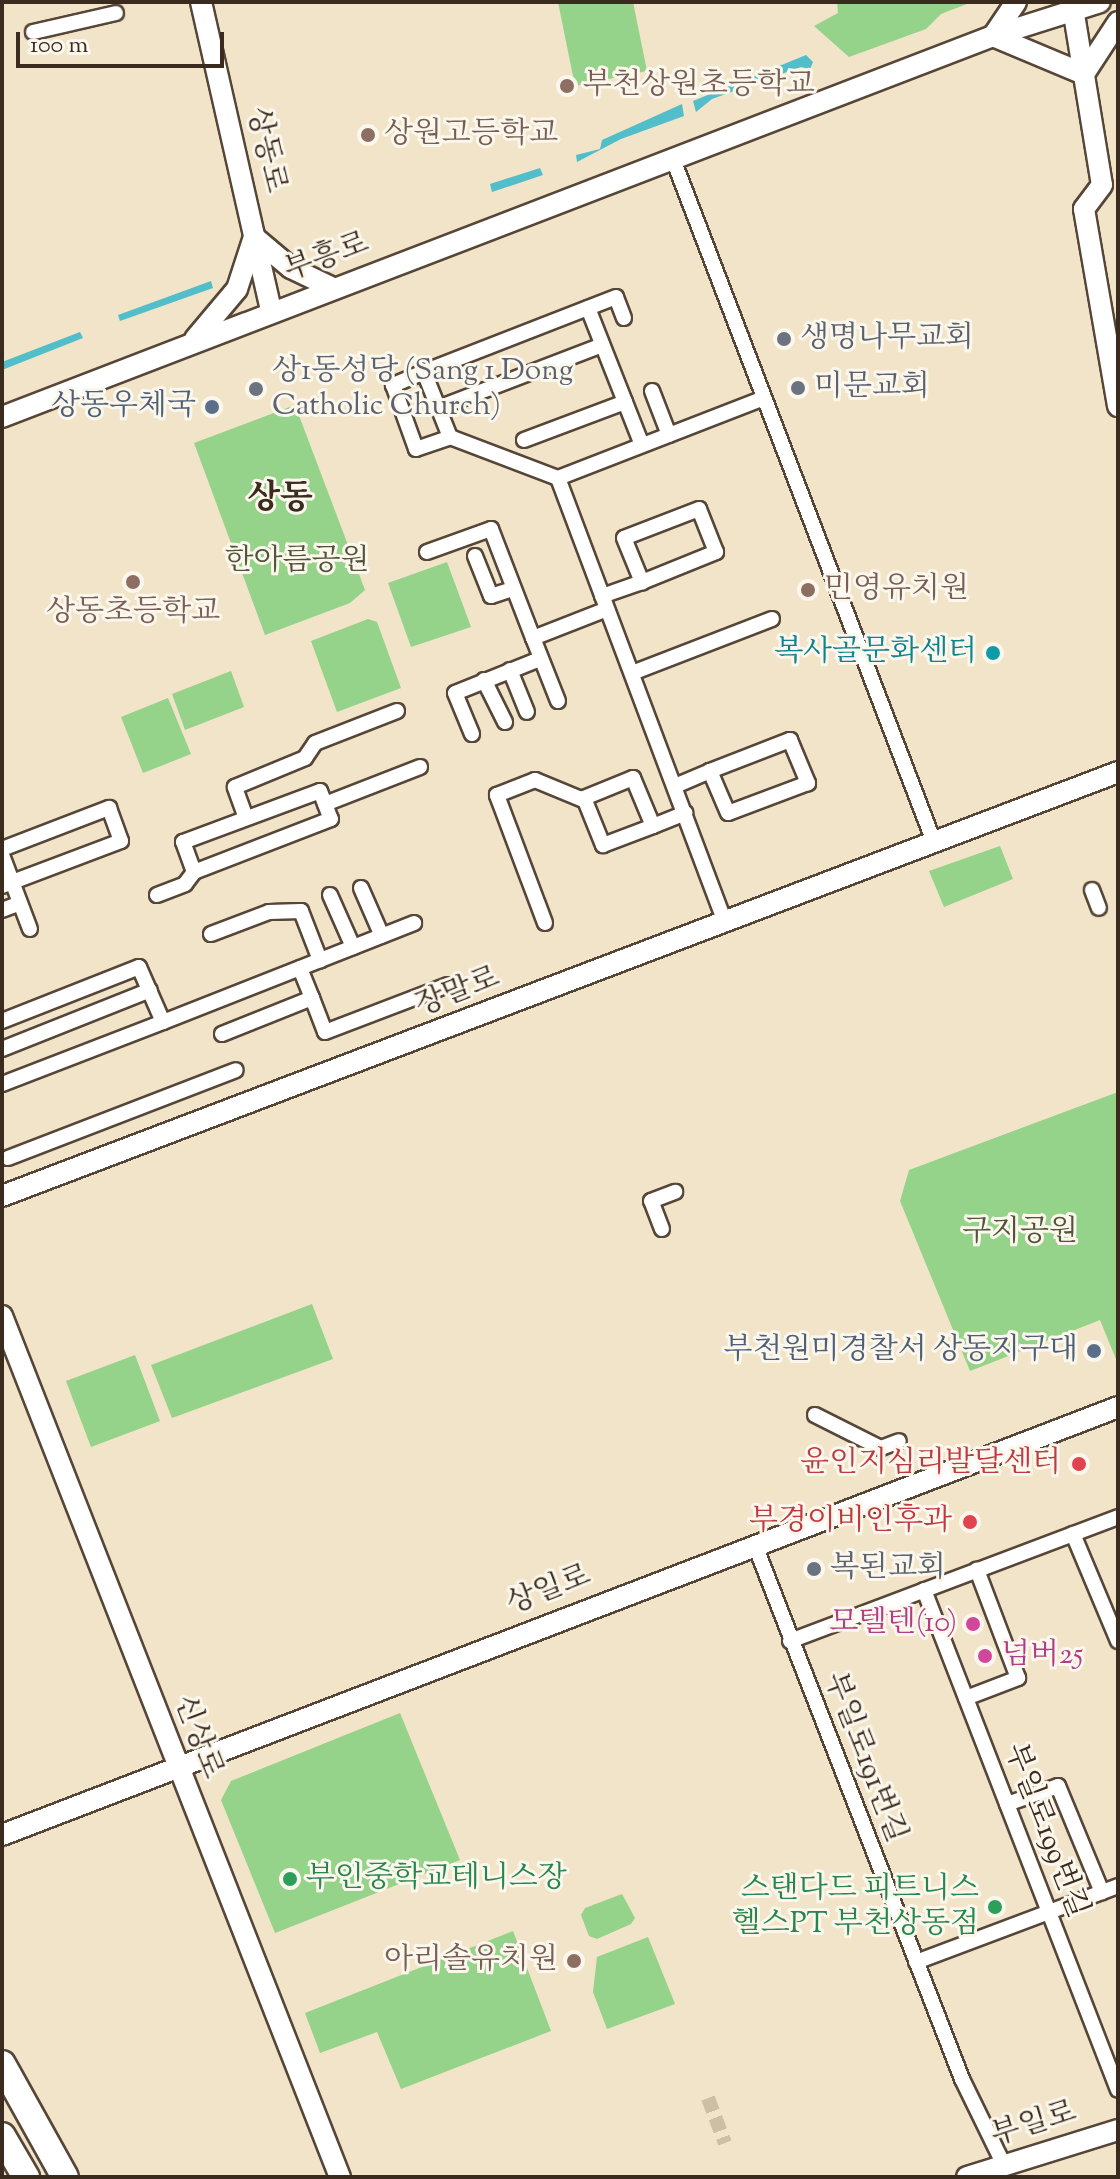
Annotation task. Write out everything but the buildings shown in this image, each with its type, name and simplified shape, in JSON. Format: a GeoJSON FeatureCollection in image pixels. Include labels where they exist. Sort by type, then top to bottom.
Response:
{"type":"FeatureCollection","features":[{"type":"Feature","properties":{"kind":"highway"},"geometry":{"type":"LineString","coordinates":[[2,2064],[64,2174]]}},
{"type":"Feature","properties":{"kind":"highway"},"geometry":{"type":"LineString","coordinates":[[2,2136],[26,2177]]}},
{"type":"Feature","properties":{"kind":"street","name":"상동로"},"geometry":{"type":"LineString","coordinates":[[201,2],[271,311]]}},
{"type":"Feature","properties":{"kind":"street"},"geometry":{"type":"LineString","coordinates":[[1016,2],[993,36],[1084,74]]}},
{"type":"Feature","properties":{"kind":"street","name":"부흥로"},"geometry":{"type":"LineString","coordinates":[[2,417],[1072,5],[1100,2]]}},
{"type":"Feature","properties":{"kind":"street"},"geometry":{"type":"LineString","coordinates":[[1072,5],[1110,190],[1084,209],[1118,406]]}},
{"type":"Feature","properties":{"kind":"street"},"geometry":{"type":"LineString","coordinates":[[33,32],[116,13]]}},
{"type":"Feature","properties":{"kind":"street"},"geometry":{"type":"LineString","coordinates":[[1084,74],[1118,22]]}},
{"type":"Feature","properties":{"kind":"street"},"geometry":{"type":"LineString","coordinates":[[673,159],[934,842]]}},
{"type":"Feature","properties":{"kind":"street"},"geometry":{"type":"LineString","coordinates":[[192,342],[237,289],[254,237],[291,268],[333,288]]}},
{"type":"Feature","properties":{"kind":"street"},"geometry":{"type":"LineString","coordinates":[[624,318],[616,297],[393,385],[416,449],[450,437],[558,478],[764,398]]}},
{"type":"Feature","properties":{"kind":"street"},"geometry":{"type":"LineString","coordinates":[[588,308],[642,445]]}},
{"type":"Feature","properties":{"kind":"street"},"geometry":{"type":"LineString","coordinates":[[438,408],[602,345]]}},
{"type":"Feature","properties":{"kind":"street"},"geometry":{"type":"LineString","coordinates":[[424,372],[450,437]]}},
{"type":"Feature","properties":{"kind":"street"},"geometry":{"type":"LineString","coordinates":[[652,391],[669,435]]}},
{"type":"Feature","properties":{"kind":"street"},"geometry":{"type":"LineString","coordinates":[[524,440],[625,402]]}},
{"type":"Feature","properties":{"kind":"street"},"geometry":{"type":"LineString","coordinates":[[558,478],[725,922]]}},
{"type":"Feature","properties":{"kind":"street"},"geometry":{"type":"LineString","coordinates":[[533,638],[642,582],[716,552],[699,509],[624,538],[642,582]]}},
{"type":"Feature","properties":{"kind":"street"},"geometry":{"type":"LineString","coordinates":[[427,552],[491,529],[558,701]]}},
{"type":"Feature","properties":{"kind":"street"},"geometry":{"type":"LineString","coordinates":[[475,556],[491,596],[513,589]]}},
{"type":"Feature","properties":{"kind":"street"},"geometry":{"type":"LineString","coordinates":[[632,673],[772,619]]}},
{"type":"Feature","properties":{"kind":"street"},"geometry":{"type":"LineString","coordinates":[[472,734],[455,693],[540,659]]}},
{"type":"Feature","properties":{"kind":"street"},"geometry":{"type":"LineString","coordinates":[[510,670],[527,712]]}},
{"type":"Feature","properties":{"kind":"street"},"geometry":{"type":"LineString","coordinates":[[484,680],[505,722]]}},
{"type":"Feature","properties":{"kind":"street"},"geometry":{"type":"LineString","coordinates":[[246,818],[235,787],[305,758],[315,743],[397,711]]}},
{"type":"Feature","properties":{"kind":"street"},"geometry":{"type":"LineString","coordinates":[[675,786],[710,771],[790,740],[808,783],[728,813],[710,771]]}},
{"type":"Feature","properties":{"kind":"street"},"geometry":{"type":"LineString","coordinates":[[325,804],[420,767]]}},
{"type":"Feature","properties":{"kind":"street","name":"장말로"},"geometry":{"type":"LineString","coordinates":[[2,1196],[1118,772]]}},
{"type":"Feature","properties":{"kind":"street"},"geometry":{"type":"LineString","coordinates":[[586,801],[633,778],[653,826]]}},
{"type":"Feature","properties":{"kind":"street"},"geometry":{"type":"LineString","coordinates":[[545,923],[497,795],[535,780],[586,801],[603,845],[685,813]]}},
{"type":"Feature","properties":{"kind":"street"},"geometry":{"type":"LineString","coordinates":[[157,895],[185,884],[194,872],[331,819],[320,791],[183,842],[194,872]]}},
{"type":"Feature","properties":{"kind":"street"},"geometry":{"type":"LineString","coordinates":[[7,884],[121,841],[109,808],[2,852],[7,884],[20,903],[30,929]]}},
{"type":"Feature","properties":{"kind":"street"},"geometry":{"type":"LineString","coordinates":[[361,888],[382,936]]}},
{"type":"Feature","properties":{"kind":"street"},"geometry":{"type":"LineString","coordinates":[[1092,890],[1099,908]]}},
{"type":"Feature","properties":{"kind":"street"},"geometry":{"type":"LineString","coordinates":[[330,895],[353,947]]}},
{"type":"Feature","properties":{"kind":"street"},"geometry":{"type":"LineString","coordinates":[[2,910],[20,903]]}},
{"type":"Feature","properties":{"kind":"street"},"geometry":{"type":"LineString","coordinates":[[211,934],[269,912],[301,911],[320,960]]}},
{"type":"Feature","properties":{"kind":"street"},"geometry":{"type":"LineString","coordinates":[[2,1084],[414,923]]}},
{"type":"Feature","properties":{"kind":"street"},"geometry":{"type":"LineString","coordinates":[[2,1021],[139,967],[163,1022]]}},
{"type":"Feature","properties":{"kind":"street"},"geometry":{"type":"LineString","coordinates":[[300,968],[325,1032],[448,985]]}},
{"type":"Feature","properties":{"kind":"street"},"geometry":{"type":"LineString","coordinates":[[2,1049],[150,990]]}},
{"type":"Feature","properties":{"kind":"street"},"geometry":{"type":"LineString","coordinates":[[222,1034],[312,998]]}},
{"type":"Feature","properties":{"kind":"street"},"geometry":{"type":"LineString","coordinates":[[8,1158],[236,1070]]}},
{"type":"Feature","properties":{"kind":"street"},"geometry":{"type":"LineString","coordinates":[[662,1229],[651,1201],[675,1192]]}},
{"type":"Feature","properties":{"kind":"street","name":"신상로"},"geometry":{"type":"LineString","coordinates":[[2,1316],[176,1768],[340,2177]]}},
{"type":"Feature","properties":{"kind":"street","name":"상일로"},"geometry":{"type":"LineString","coordinates":[[2,1835],[1118,1407]]}},
{"type":"Feature","properties":{"kind":"street"},"geometry":{"type":"LineString","coordinates":[[815,1415],[881,1448],[899,1441]]}},
{"type":"Feature","properties":{"kind":"street"},"geometry":{"type":"LineString","coordinates":[[790,1641],[1118,1517]]}},
{"type":"Feature","properties":{"kind":"street"},"geometry":{"type":"LineString","coordinates":[[1073,1534],[1118,1641]]}},
{"type":"Feature","properties":{"kind":"street","name":"부일로191번길"},"geometry":{"type":"LineString","coordinates":[[755,1545],[962,2079],[1004,2165]]}},
{"type":"Feature","properties":{"kind":"street"},"geometry":{"type":"LineString","coordinates":[[966,1698],[1018,1678],[977,1570]]}},
{"type":"Feature","properties":{"kind":"street","name":"부일로199번길"},"geometry":{"type":"LineString","coordinates":[[924,1590],[1118,2090]]}},
{"type":"Feature","properties":{"kind":"street"},"geometry":{"type":"LineString","coordinates":[[1007,1804],[1058,1786],[1102,1892]]}},
{"type":"Feature","properties":{"kind":"street"},"geometry":{"type":"LineString","coordinates":[[916,1962],[1118,1886]]}},
{"type":"Feature","properties":{"kind":"street","name":"부일로"},"geometry":{"type":"LineString","coordinates":[[967,2177],[1118,2130]]}},
{"type":"Feature","properties":{"kind":"green space"},"geometry":{"type":"Polygon","coordinates":[[[558,2],[633,2],[647,71],[575,86],[558,2]]]}},
{"type":"Feature","properties":{"kind":"green space"},"geometry":{"type":"Polygon","coordinates":[[[837,2],[972,2],[941,14],[926,29],[849,57],[814,26],[838,13],[837,2]]]}},
{"type":"Feature","properties":{"kind":"green space","name":"한아름공원"},"geometry":{"type":"Polygon","coordinates":[[[295,405],[365,590],[350,603],[265,635],[194,443],[295,405]]]}},
{"type":"Feature","properties":{"kind":"green space"},"geometry":{"type":"Polygon","coordinates":[[[447,562],[471,627],[411,647],[388,583],[447,562]]]}},
{"type":"Feature","properties":{"kind":"green space"},"geometry":{"type":"Polygon","coordinates":[[[368,619],[377,622],[401,688],[337,712],[311,641],[368,619]]]}},
{"type":"Feature","properties":{"kind":"green space"},"geometry":{"type":"Polygon","coordinates":[[[231,671],[244,707],[185,730],[172,694],[231,671]]]}},
{"type":"Feature","properties":{"kind":"green space"},"geometry":{"type":"Polygon","coordinates":[[[168,698],[191,754],[143,773],[121,717],[168,698]]]}},
{"type":"Feature","properties":{"kind":"green space"},"geometry":{"type":"Polygon","coordinates":[[[1000,846],[1013,879],[944,907],[929,871],[1000,846]]]}},
{"type":"Feature","properties":{"kind":"green space","name":"구지공원"},"geometry":{"type":"Polygon","coordinates":[[[1118,1092],[1118,1364],[1100,1320],[970,1371],[900,1201],[909,1170],[1118,1092]]]}},
{"type":"Feature","properties":{"kind":"green space"},"geometry":{"type":"Polygon","coordinates":[[[312,1304],[333,1359],[172,1418],[151,1365],[312,1304]]]}},
{"type":"Feature","properties":{"kind":"green space"},"geometry":{"type":"Polygon","coordinates":[[[135,1355],[160,1421],[91,1447],[66,1381],[135,1355]]]}},
{"type":"Feature","properties":{"kind":"green space"},"geometry":{"type":"Polygon","coordinates":[[[400,1713],[460,1860],[275,1933],[221,1800],[231,1781],[400,1713]]]}},
{"type":"Feature","properties":{"kind":"green space"},"geometry":{"type":"Polygon","coordinates":[[[622,1894],[635,1918],[631,1924],[597,1939],[589,1936],[581,1915],[585,1908],[622,1894]]]}},
{"type":"Feature","properties":{"kind":"green space"},"geometry":{"type":"Polygon","coordinates":[[[513,1931],[551,2031],[401,2089],[377,2032],[320,2053],[305,2013],[513,1931]]]}},
{"type":"Feature","properties":{"kind":"green space"},"geometry":{"type":"Polygon","coordinates":[[[648,1937],[675,2004],[607,2029],[593,1992],[597,1957],[648,1937]]]}},
{"type":"Feature","properties":{"kind":"water"},"geometry":{"type":"Polygon","coordinates":[[[806,55],[813,62],[810,69],[801,67],[712,99],[696,112],[693,101],[806,55]]]}},
{"type":"Feature","properties":{"kind":"water"},"geometry":{"type":"Polygon","coordinates":[[[682,104],[684,116],[621,139],[577,162],[576,155],[600,149],[602,140],[682,104]]]}},
{"type":"Feature","properties":{"kind":"water"},"geometry":{"type":"Polygon","coordinates":[[[540,168],[543,175],[492,192],[490,184],[540,168]]]}},
{"type":"Feature","properties":{"kind":"water"},"geometry":{"type":"Polygon","coordinates":[[[211,281],[213,288],[120,321],[118,315],[211,281]]]}},
{"type":"Feature","properties":{"kind":"water"},"geometry":{"type":"Polygon","coordinates":[[[80,332],[83,338],[2,370],[2,362],[80,332]]]}},
{"type":"Feature","properties":{"kind":"tunnel"},"geometry":{"type":"LineString","coordinates":[[708,2098],[725,2143]]}},
{"type":"Feature","properties":{"kind":"place","name":"부천상원초등학교"},"geometry":{"type":"Point","coordinates":[567,86]}},
{"type":"Feature","properties":{"kind":"place","name":"상원고등학교"},"geometry":{"type":"Point","coordinates":[368,135]}},
{"type":"Feature","properties":{"kind":"place","name":"생명나무교회"},"geometry":{"type":"Point","coordinates":[784,339]}},
{"type":"Feature","properties":{"kind":"place","name":"미문교회"},"geometry":{"type":"Point","coordinates":[798,388]}},
{"type":"Feature","properties":{"kind":"place","name":"상1동성당 (Sang 1 Dong Catholic Church)"},"geometry":{"type":"Point","coordinates":[256,389]}},
{"type":"Feature","properties":{"kind":"place","name":"상동우체국"},"geometry":{"type":"Point","coordinates":[212,407]}},
{"type":"Feature","properties":{"kind":"place","name":"상동초등학교"},"geometry":{"type":"Point","coordinates":[133,582]}},
{"type":"Feature","properties":{"kind":"place","name":"민영유치원"},"geometry":{"type":"Point","coordinates":[808,590]}},
{"type":"Feature","properties":{"kind":"place","name":"복사골문화센터"},"geometry":{"type":"Point","coordinates":[993,653]}},
{"type":"Feature","properties":{"kind":"place","name":"부천원미경찰서 상동지구대"},"geometry":{"type":"Point","coordinates":[1094,1351]}},
{"type":"Feature","properties":{"kind":"place","name":"윤인지심리발달센터"},"geometry":{"type":"Point","coordinates":[1079,1464]}},
{"type":"Feature","properties":{"kind":"place","name":"부경이비인후과"},"geometry":{"type":"Point","coordinates":[970,1522]}},
{"type":"Feature","properties":{"kind":"place","name":"복된교회"},"geometry":{"type":"Point","coordinates":[814,1569]}},
{"type":"Feature","properties":{"kind":"place","name":"모텔텐(10)"},"geometry":{"type":"Point","coordinates":[973,1624]}},
{"type":"Feature","properties":{"kind":"place","name":"넘버25"},"geometry":{"type":"Point","coordinates":[985,1656]}},
{"type":"Feature","properties":{"kind":"place","name":"부인중학교테니스장"},"geometry":{"type":"Point","coordinates":[290,1879]}},
{"type":"Feature","properties":{"kind":"place","name":"스탠다드 피트니스 헬스PT 부천상동점"},"geometry":{"type":"Point","coordinates":[995,1907]}},
{"type":"Feature","properties":{"kind":"place","name":"아리솔유치원"},"geometry":{"type":"Point","coordinates":[574,1961]}},
{"type":"Feature","properties":{"kind":"district","name":"상동"},"geometry":{"type":"Point","coordinates":[280,500]}}]}
